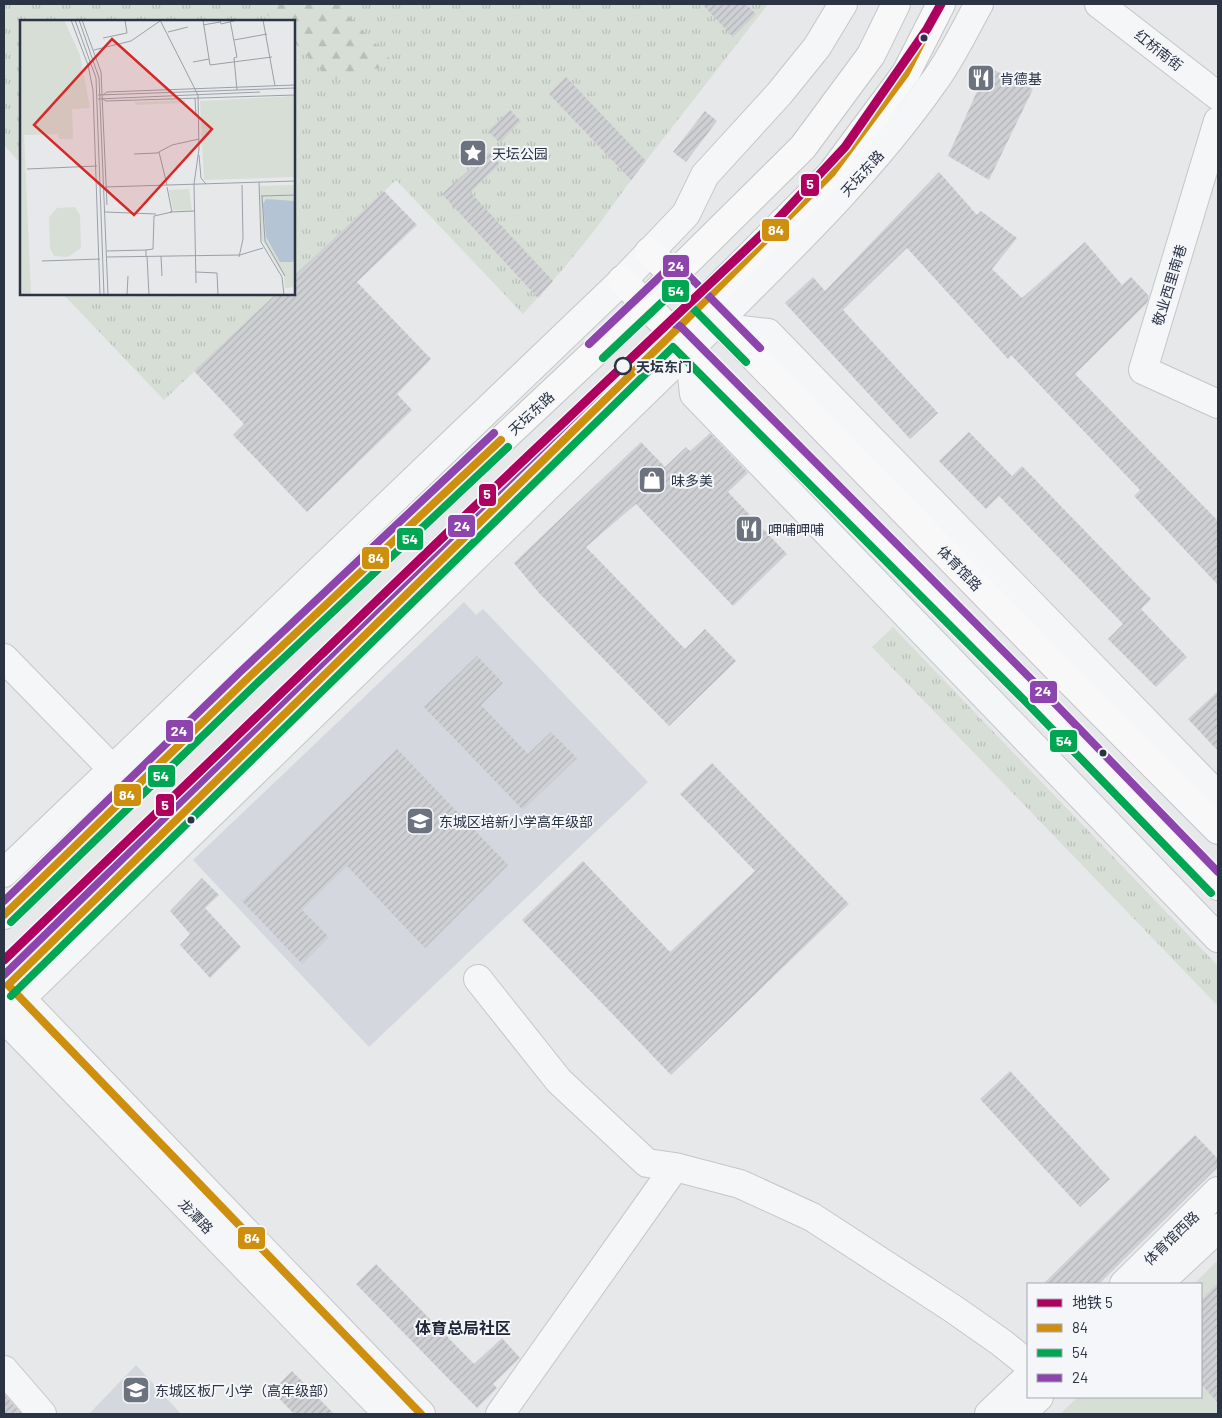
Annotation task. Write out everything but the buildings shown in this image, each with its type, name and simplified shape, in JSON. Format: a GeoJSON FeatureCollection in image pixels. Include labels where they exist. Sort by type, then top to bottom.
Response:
{"type":"FeatureCollection","features":[{"type":"Feature","properties":{"kind":"main road","name":"天坛东路"},"geometry":{"type":"LineString","coordinates":[[4,915],[246,680],[646,304],[803,147],[871,55],[896,4]]}},
{"type":"Feature","properties":{"kind":"main road","name":"天坛东路"},"geometry":{"type":"LineString","coordinates":[[7,998],[710,312],[831,174],[906,73],[941,4]]}},
{"type":"Feature","properties":{"kind":"main road","name":"体育馆路"},"geometry":{"type":"LineString","coordinates":[[650,252],[1218,830]]}},
{"type":"Feature","properties":{"kind":"main road"},"geometry":{"type":"LineString","coordinates":[[622,280],[1031,693],[1218,886]]}},
{"type":"Feature","properties":{"kind":"street"},"geometry":{"type":"LineString","coordinates":[[4,873],[650,252],[686,214],[705,175],[779,94],[817,47],[842,4]]}},
{"type":"Feature","properties":{"kind":"street","name":"天坛东路"},"geometry":{"type":"LineString","coordinates":[[710,312],[822,218],[884,148],[935,82],[978,4]]}},
{"type":"Feature","properties":{"kind":"street","name":"红桥南街"},"geometry":{"type":"LineString","coordinates":[[1099,4],[1218,96]]}},
{"type":"Feature","properties":{"kind":"street","name":"红桥南街"},"geometry":{"type":"LineString","coordinates":[[1118,4],[1218,80]]}},
{"type":"Feature","properties":{"kind":"street","name":"敬业西里南巷"},"geometry":{"type":"LineString","coordinates":[[1218,121],[1143,370],[1218,404]]}},
{"type":"Feature","properties":{"kind":"street"},"geometry":{"type":"LineString","coordinates":[[710,312],[741,330],[768,333],[1218,796]]}},
{"type":"Feature","properties":{"kind":"street"},"geometry":{"type":"LineString","coordinates":[[681,341],[694,394],[1218,938]]}},
{"type":"Feature","properties":{"kind":"street"},"geometry":{"type":"LineString","coordinates":[[4,658],[132,790]]}},
{"type":"Feature","properties":{"kind":"street"},"geometry":{"type":"LineString","coordinates":[[478,979],[559,1081],[647,1162],[675,1166],[740,1184],[812,1217],[959,1313],[1027,1363]]}},
{"type":"Feature","properties":{"kind":"street","name":"龙潭路"},"geometry":{"type":"LineString","coordinates":[[7,998],[388,1414]]}},
{"type":"Feature","properties":{"kind":"street","name":"龙潭路"},"geometry":{"type":"LineString","coordinates":[[7,998],[422,1414]]}},
{"type":"Feature","properties":{"kind":"street"},"geometry":{"type":"LineString","coordinates":[[500,1414],[675,1166]]}},
{"type":"Feature","properties":{"kind":"street","name":"体育馆西路"},"geometry":{"type":"LineString","coordinates":[[1125,1283],[1218,1191]]}},
{"type":"Feature","properties":{"kind":"street","name":"体育馆西路"},"geometry":{"type":"LineString","coordinates":[[1159,1283],[1218,1228]]}},
{"type":"Feature","properties":{"kind":"street"},"geometry":{"type":"LineString","coordinates":[[4,1370],[42,1414]]}},
{"type":"Feature","properties":{"kind":"street"},"geometry":{"type":"LineString","coordinates":[[989,1414],[1027,1378]]}},
{"type":"Feature","properties":{"kind":"street"},"geometry":{"type":"LineString","coordinates":[[1021,1414],[1038,1398]]}},
{"type":"Feature","properties":{"kind":"shaded area","name":"东城区培新小学高年级部"},"geometry":{"type":"Polygon","coordinates":[[[464,602],[476,615],[483,609],[648,782],[369,1047],[193,860],[464,602]]]}},
{"type":"Feature","properties":{"kind":"shaded area","name":"东城区板厂小学（高年级部）"},"geometry":{"type":"Polygon","coordinates":[[[136,1365],[181,1414],[89,1414],[136,1365]]]}},
{"type":"Feature","properties":{"kind":"green space","name":"天坛公园"},"geometry":{"type":"Polygon","coordinates":[[[4,4],[768,4],[631,180],[594,231],[523,314],[396,180],[295,275],[295,20],[20,20],[20,163],[4,145],[4,4]]]}},
{"type":"Feature","properties":{"kind":"green space"},"geometry":{"type":"Polygon","coordinates":[[[257,4],[337,4],[395,64],[330,80],[295,43],[295,20],[272,20],[257,4]]]}},
{"type":"Feature","properties":{"kind":"green space"},"geometry":{"type":"Polygon","coordinates":[[[64,295],[275,295],[164,400],[64,295]]]}},
{"type":"Feature","properties":{"kind":"green space"},"geometry":{"type":"Polygon","coordinates":[[[893,627],[1218,966],[1218,1006],[872,647],[893,627]]]}},
{"type":"Feature","properties":{"kind":"green space"},"geometry":{"type":"Polygon","coordinates":[[[1218,1260],[1218,1414],[1060,1414],[1077,1398],[1202,1398],[1202,1283],[1195,1283],[1218,1260]]]}},
{"type":"Feature","properties":{"kind":"metro line","name":"5"},"geometry":{"type":"LineString","coordinates":[[4,960],[469,512],[775,222],[845,147],[927,29],[941,4]]}},
{"type":"Feature","properties":{"kind":"transit line","name":"84"},"geometry":{"type":"LineString","coordinates":[[421,1414],[8,985],[673,333],[831,174],[906,73],[941,4]]}},
{"type":"Feature","properties":{"kind":"transit line","name":"24"},"geometry":{"type":"LineString","coordinates":[[589,344],[668,269],[675,266],[682,269],[760,348]]}},
{"type":"Feature","properties":{"kind":"transit line","name":"54"},"geometry":{"type":"LineString","coordinates":[[603,358],[675,290],[746,362]]}},
{"type":"Feature","properties":{"kind":"transit line","name":"24"},"geometry":{"type":"LineString","coordinates":[[4,975],[666,326],[672,323],[680,326],[1038,686],[1218,872]]}},
{"type":"Feature","properties":{"kind":"transit line","name":"54"},"geometry":{"type":"LineString","coordinates":[[11,996],[673,347],[1024,700],[1211,893]]}},
{"type":"Feature","properties":{"kind":"transit line","name":"24"},"geometry":{"type":"LineString","coordinates":[[4,901],[239,673],[494,433]]}},
{"type":"Feature","properties":{"kind":"transit line","name":"84"},"geometry":{"type":"LineString","coordinates":[[4,915],[246,680],[501,440]]}},
{"type":"Feature","properties":{"kind":"transit line","name":"54"},"geometry":{"type":"LineString","coordinates":[[11,922],[253,687],[508,447]]}},
{"type":"Feature","properties":{"kind":"place","name":"肯德基"},"geometry":{"type":"Point","coordinates":[981,78]}},
{"type":"Feature","properties":{"kind":"place","name":"天坛公园"},"geometry":{"type":"Point","coordinates":[473,153]}},
{"type":"Feature","properties":{"kind":"place","name":"天坛东门"},"geometry":{"type":"Point","coordinates":[623,366]}},
{"type":"Feature","properties":{"kind":"place","name":"味多美"},"geometry":{"type":"Point","coordinates":[652,480]}},
{"type":"Feature","properties":{"kind":"place","name":"呷哺呷哺"},"geometry":{"type":"Point","coordinates":[749,529]}},
{"type":"Feature","properties":{"kind":"place","name":"东城区培新小学高年级部"},"geometry":{"type":"Point","coordinates":[420,821]}},
{"type":"Feature","properties":{"kind":"place","name":"东城区板厂小学（高年级部）"},"geometry":{"type":"Point","coordinates":[136,1390]}},
{"type":"Feature","properties":{"kind":"district","name":"体育总局社区"},"geometry":{"type":"Point","coordinates":[463,1327]}}]}
